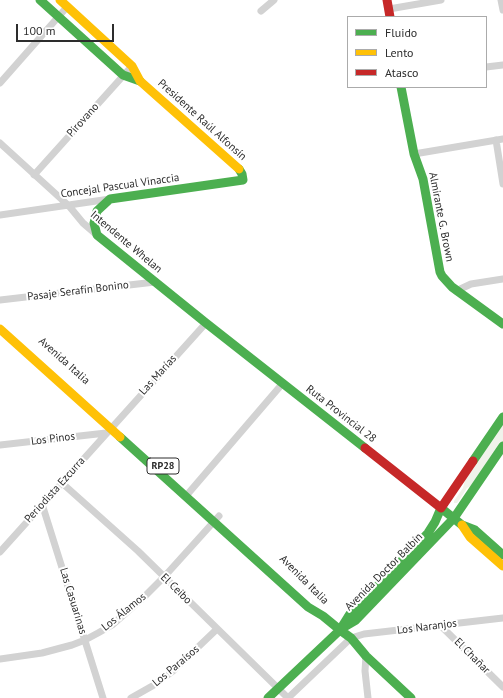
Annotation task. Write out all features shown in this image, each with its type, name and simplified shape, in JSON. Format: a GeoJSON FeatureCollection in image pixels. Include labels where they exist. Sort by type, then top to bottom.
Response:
{"type":"FeatureCollection","features":[{"type":"Feature","properties":{"kind":"main road","name":"Presidente Raúl Alfonsín"},"geometry":{"type":"LineString","coordinates":[[40,0],[123,75],[140,81]]}},
{"type":"Feature","properties":{"kind":"main road","name":"Presidente Raúl Alfonsín"},"geometry":{"type":"LineString","coordinates":[[60,0],[132,66],[140,81],[239,169],[243,180]]}},
{"type":"Feature","properties":{"kind":"main road","name":"Almirante G. Brown"},"geometry":{"type":"LineString","coordinates":[[401,88],[414,154],[423,179],[440,272],[446,281],[456,291],[503,324]]}},
{"type":"Feature","properties":{"kind":"main road","name":"Concejal Pascual Vinaccia"},"geometry":{"type":"LineString","coordinates":[[110,199],[243,180]]}},
{"type":"Feature","properties":{"kind":"main road"},"geometry":{"type":"LineString","coordinates":[[97,235],[94,223],[97,211],[110,199]]}},
{"type":"Feature","properties":{"kind":"main road","name":"Intendente Whelan"},"geometry":{"type":"LineString","coordinates":[[97,235],[206,323]]}},
{"type":"Feature","properties":{"kind":"main road","name":"Avenida Italia"},"geometry":{"type":"LineString","coordinates":[[0,320],[111,428]]}},
{"type":"Feature","properties":{"kind":"main road","name":"Ruta Provincial 28"},"geometry":{"type":"LineString","coordinates":[[206,323],[462,525]]}},
{"type":"Feature","properties":{"kind":"main road","name":"Avenida Italia"},"geometry":{"type":"LineString","coordinates":[[0,329],[312,603],[323,616],[351,638]]}},
{"type":"Feature","properties":{"kind":"main road","name":"Avenida Doctor Balbín"},"geometry":{"type":"LineString","coordinates":[[340,630],[350,614],[428,533],[441,508],[503,417]]}},
{"type":"Feature","properties":{"kind":"main road","name":"Avenida Doctor Balbín"},"geometry":{"type":"LineString","coordinates":[[340,630],[356,620],[454,518],[503,446]]}},
{"type":"Feature","properties":{"kind":"main road"},"geometry":{"type":"LineString","coordinates":[[462,525],[474,530],[503,555]]}},
{"type":"Feature","properties":{"kind":"main road"},"geometry":{"type":"LineString","coordinates":[[462,525],[470,537],[503,566]]}},
{"type":"Feature","properties":{"kind":"main road"},"geometry":{"type":"LineString","coordinates":[[268,698],[340,630]]}},
{"type":"Feature","properties":{"kind":"main road"},"geometry":{"type":"LineString","coordinates":[[351,638],[366,656],[411,698]]}},
{"type":"Feature","properties":{"kind":"street"},"geometry":{"type":"LineString","coordinates":[[261,11],[274,0]]}},
{"type":"Feature","properties":{"kind":"street"},"geometry":{"type":"LineString","coordinates":[[389,8],[441,0]]}},
{"type":"Feature","properties":{"kind":"street"},"geometry":{"type":"LineString","coordinates":[[501,0],[503,10]]}},
{"type":"Feature","properties":{"kind":"street"},"geometry":{"type":"LineString","coordinates":[[0,82],[67,7]]}},
{"type":"Feature","properties":{"kind":"street"},"geometry":{"type":"LineString","coordinates":[[487,68],[503,65]]}},
{"type":"Feature","properties":{"kind":"street","name":"Pirovano"},"geometry":{"type":"LineString","coordinates":[[34,175],[132,66]]}},
{"type":"Feature","properties":{"kind":"street"},"geometry":{"type":"LineString","coordinates":[[414,154],[500,139],[503,184]]}},
{"type":"Feature","properties":{"kind":"street","name":"Intendente Whelan"},"geometry":{"type":"LineString","coordinates":[[0,143],[69,206],[83,223],[97,235]]}},
{"type":"Feature","properties":{"kind":"street","name":"Concejal Pascual Vinaccia"},"geometry":{"type":"LineString","coordinates":[[0,215],[110,199]]}},
{"type":"Feature","properties":{"kind":"street"},"geometry":{"type":"LineString","coordinates":[[456,291],[472,284],[503,279]]}},
{"type":"Feature","properties":{"kind":"street","name":"Pasaje Serafín Bonino"},"geometry":{"type":"LineString","coordinates":[[0,300],[155,282]]}},
{"type":"Feature","properties":{"kind":"street","name":"Las Marías"},"geometry":{"type":"LineString","coordinates":[[111,428],[206,323]]}},
{"type":"Feature","properties":{"kind":"street"},"geometry":{"type":"LineString","coordinates":[[188,494],[283,383]]}},
{"type":"Feature","properties":{"kind":"street","name":"Los Pinos"},"geometry":{"type":"LineString","coordinates":[[0,445],[111,428]]}},
{"type":"Feature","properties":{"kind":"street","name":"Periodista Ezcurra"},"geometry":{"type":"LineString","coordinates":[[0,552],[111,428]]}},
{"type":"Feature","properties":{"kind":"street","name":"El Ceibo"},"geometry":{"type":"LineString","coordinates":[[62,483],[138,551],[288,698]]}},
{"type":"Feature","properties":{"kind":"street","name":"Las Casuarinas"},"geometry":{"type":"LineString","coordinates":[[42,504],[103,698]]}},
{"type":"Feature","properties":{"kind":"street","name":"Los Álamos"},"geometry":{"type":"LineString","coordinates":[[0,659],[42,653],[85,640],[103,630],[122,617],[144,597],[216,519]]}},
{"type":"Feature","properties":{"kind":"street","name":"Los Naranjos"},"geometry":{"type":"LineString","coordinates":[[351,638],[364,634],[503,618]]}},
{"type":"Feature","properties":{"kind":"street","name":"El Chañar"},"geometry":{"type":"LineString","coordinates":[[441,626],[503,687]]}},
{"type":"Feature","properties":{"kind":"street","name":"Los Paraísos"},"geometry":{"type":"LineString","coordinates":[[131,698],[154,685],[173,671],[217,629]]}},
{"type":"Feature","properties":{"kind":"street"},"geometry":{"type":"LineString","coordinates":[[288,698],[351,638]]}},
{"type":"Feature","properties":{"kind":"street"},"geometry":{"type":"LineString","coordinates":[[366,656],[365,671],[368,698]]}},
{"type":"Feature","properties":{"kind":"shaded area"},"geometry":{"type":"Polygon","coordinates":[[[503,423],[503,441],[473,485],[467,488],[457,503],[454,503],[463,488],[465,480],[503,423]]]}},
{"type":"Feature","properties":{"kind":"traffic: fast"},"geometry":{"type":"LineString","coordinates":[[40,0],[123,75],[140,81]]}},
{"type":"Feature","properties":{"kind":"traffic: fast"},"geometry":{"type":"LineString","coordinates":[[401,88],[414,154],[423,179],[440,272],[452,287],[503,324]]}},
{"type":"Feature","properties":{"kind":"traffic: fast"},"geometry":{"type":"LineString","coordinates":[[239,169],[243,180],[110,199],[97,211],[94,223],[97,235],[365,448]]}},
{"type":"Feature","properties":{"kind":"traffic: fast"},"geometry":{"type":"LineString","coordinates":[[473,461],[503,417]]}},
{"type":"Feature","properties":{"kind":"traffic: fast"},"geometry":{"type":"LineString","coordinates":[[120,437],[308,607],[323,616],[340,630]]}},
{"type":"Feature","properties":{"kind":"traffic: fast"},"geometry":{"type":"LineString","coordinates":[[454,518],[503,446]]}},
{"type":"Feature","properties":{"kind":"traffic: fast"},"geometry":{"type":"LineString","coordinates":[[340,630],[350,614],[428,533],[441,508],[462,525],[475,530],[503,555]]}},
{"type":"Feature","properties":{"kind":"traffic: fast"},"geometry":{"type":"LineString","coordinates":[[344,627],[356,620],[454,518]]}},
{"type":"Feature","properties":{"kind":"traffic: fast"},"geometry":{"type":"LineString","coordinates":[[268,698],[340,630],[351,638],[366,656],[411,698]]}},
{"type":"Feature","properties":{"kind":"traffic: slow"},"geometry":{"type":"LineString","coordinates":[[60,0],[132,66],[140,81],[239,169]]}},
{"type":"Feature","properties":{"kind":"traffic: slow"},"geometry":{"type":"LineString","coordinates":[[0,329],[120,437]]}},
{"type":"Feature","properties":{"kind":"traffic: slow"},"geometry":{"type":"LineString","coordinates":[[462,525],[470,537],[503,566]]}},
{"type":"Feature","properties":{"kind":"traffic: jam"},"geometry":{"type":"LineString","coordinates":[[387,0],[390,16]]}},
{"type":"Feature","properties":{"kind":"traffic: jam"},"geometry":{"type":"LineString","coordinates":[[365,448],[441,508],[473,461]]}}]}
